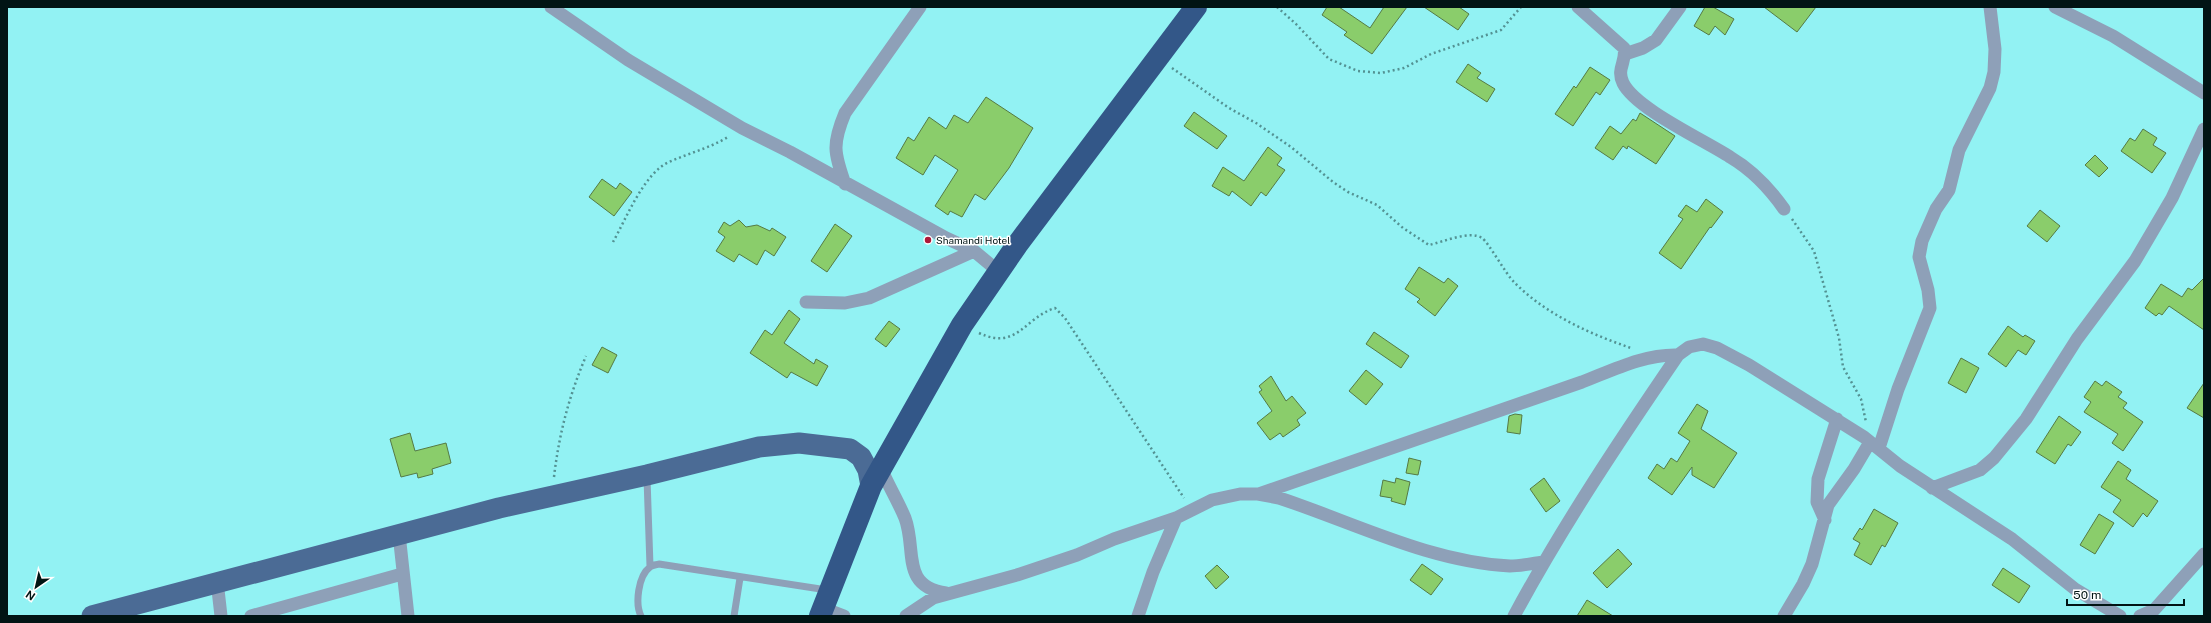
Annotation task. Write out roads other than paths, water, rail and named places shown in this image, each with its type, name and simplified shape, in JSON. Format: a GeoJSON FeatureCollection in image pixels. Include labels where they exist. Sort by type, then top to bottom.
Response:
{"type":"FeatureCollection","features":[{"type":"Feature","properties":{"kind":"highway"},"geometry":{"type":"LineString","coordinates":[[824,605],[876,477],[962,324],[998,271],[1196,7]]}},
{"type":"Feature","properties":{"kind":"main road"},"geometry":{"type":"LineString","coordinates":[[92,616],[399,534],[551,496],[647,475],[759,447],[799,443],[850,449],[860,457],[868,470],[876,477]]}},
{"type":"Feature","properties":{"kind":"street"},"geometry":{"type":"LineString","coordinates":[[551,7],[628,60],[742,128],[790,152],[845,184],[946,238],[974,251],[998,271]]}},
{"type":"Feature","properties":{"kind":"street"},"geometry":{"type":"LineString","coordinates":[[845,184],[834,148],[838,129],[845,113],[920,7]]}},
{"type":"Feature","properties":{"kind":"street"},"geometry":{"type":"LineString","coordinates":[[1578,7],[1624,48],[1625,54],[1620,70],[1624,83],[1635,98],[1679,128],[1731,157],[1770,190],[1784,210]]}},
{"type":"Feature","properties":{"kind":"street"},"geometry":{"type":"LineString","coordinates":[[1625,54],[1643,48],[1656,40],[1680,7]]}},
{"type":"Feature","properties":{"kind":"street"},"geometry":{"type":"LineString","coordinates":[[1784,616],[1803,584],[1812,564],[1828,505],[1871,443],[1898,389],[1930,308],[1928,290],[1919,257],[1922,241],[1936,209],[1949,190],[1959,150],[1990,88],[1994,72],[1995,49],[1990,7]]}},
{"type":"Feature","properties":{"kind":"street"},"geometry":{"type":"LineString","coordinates":[[2055,7],[2113,36],[2204,93]]}},
{"type":"Feature","properties":{"kind":"street"},"geometry":{"type":"LineString","coordinates":[[1932,488],[1980,470],[1994,458],[2026,419],[2078,339],[2135,261],[2172,198],[2204,129]]}},
{"type":"Feature","properties":{"kind":"street"},"geometry":{"type":"LineString","coordinates":[[806,302],[845,303],[869,298],[974,251]]}},
{"type":"Feature","properties":{"kind":"street"},"geometry":{"type":"LineString","coordinates":[[1514,616],[1544,562],[1620,441],[1678,355],[1689,347],[1703,344],[1717,348],[1749,365],[1837,419],[1900,466],[2012,540],[2075,589],[2120,616]]}},
{"type":"Feature","properties":{"kind":"street"},"geometry":{"type":"LineString","coordinates":[[1258,494],[1659,354],[1678,355]]}},
{"type":"Feature","properties":{"kind":"street"},"geometry":{"type":"LineString","coordinates":[[1824,520],[1817,502],[1818,479],[1837,419]]}},
{"type":"Feature","properties":{"kind":"street"},"geometry":{"type":"LineString","coordinates":[[876,477],[904,518],[910,539],[910,553],[914,574],[921,583],[933,591],[946,594]]}},
{"type":"Feature","properties":{"kind":"street"},"geometry":{"type":"LineString","coordinates":[[906,616],[934,598],[1017,575],[1176,518],[1219,499],[1240,494],[1258,494],[1279,498],[1420,549],[1452,558],[1512,566],[1544,562]]}},
{"type":"Feature","properties":{"kind":"street"},"geometry":{"type":"LineString","coordinates":[[1138,616],[1153,572],[1176,518]]}},
{"type":"Feature","properties":{"kind":"street"},"geometry":{"type":"LineString","coordinates":[[399,534],[402,574],[408,616]]}},
{"type":"Feature","properties":{"kind":"street"},"geometry":{"type":"LineString","coordinates":[[2140,616],[2154,610],[2204,554]]}},
{"type":"Feature","properties":{"kind":"street"},"geometry":{"type":"LineString","coordinates":[[251,616],[402,574]]}},
{"type":"Feature","properties":{"kind":"street"},"geometry":{"type":"LineString","coordinates":[[217,582],[220,616]]}},
{"type":"Feature","properties":{"kind":"street"},"geometry":{"type":"LineString","coordinates":[[824,605],[844,616]]}},
{"type":"Feature","properties":{"kind":"lane"},"geometry":{"type":"LineString","coordinates":[[641,616],[637,609],[642,577],[650,566],[647,475]]}},
{"type":"Feature","properties":{"kind":"lane"},"geometry":{"type":"LineString","coordinates":[[650,566],[659,564],[740,578],[824,605]]}},
{"type":"Feature","properties":{"kind":"lane"},"geometry":{"type":"LineString","coordinates":[[734,616],[740,578]]}},
{"type":"Feature","properties":{"kind":"place","name":"Shamandi Hotel"},"geometry":{"type":"Point","coordinates":[928,240]}}]}
